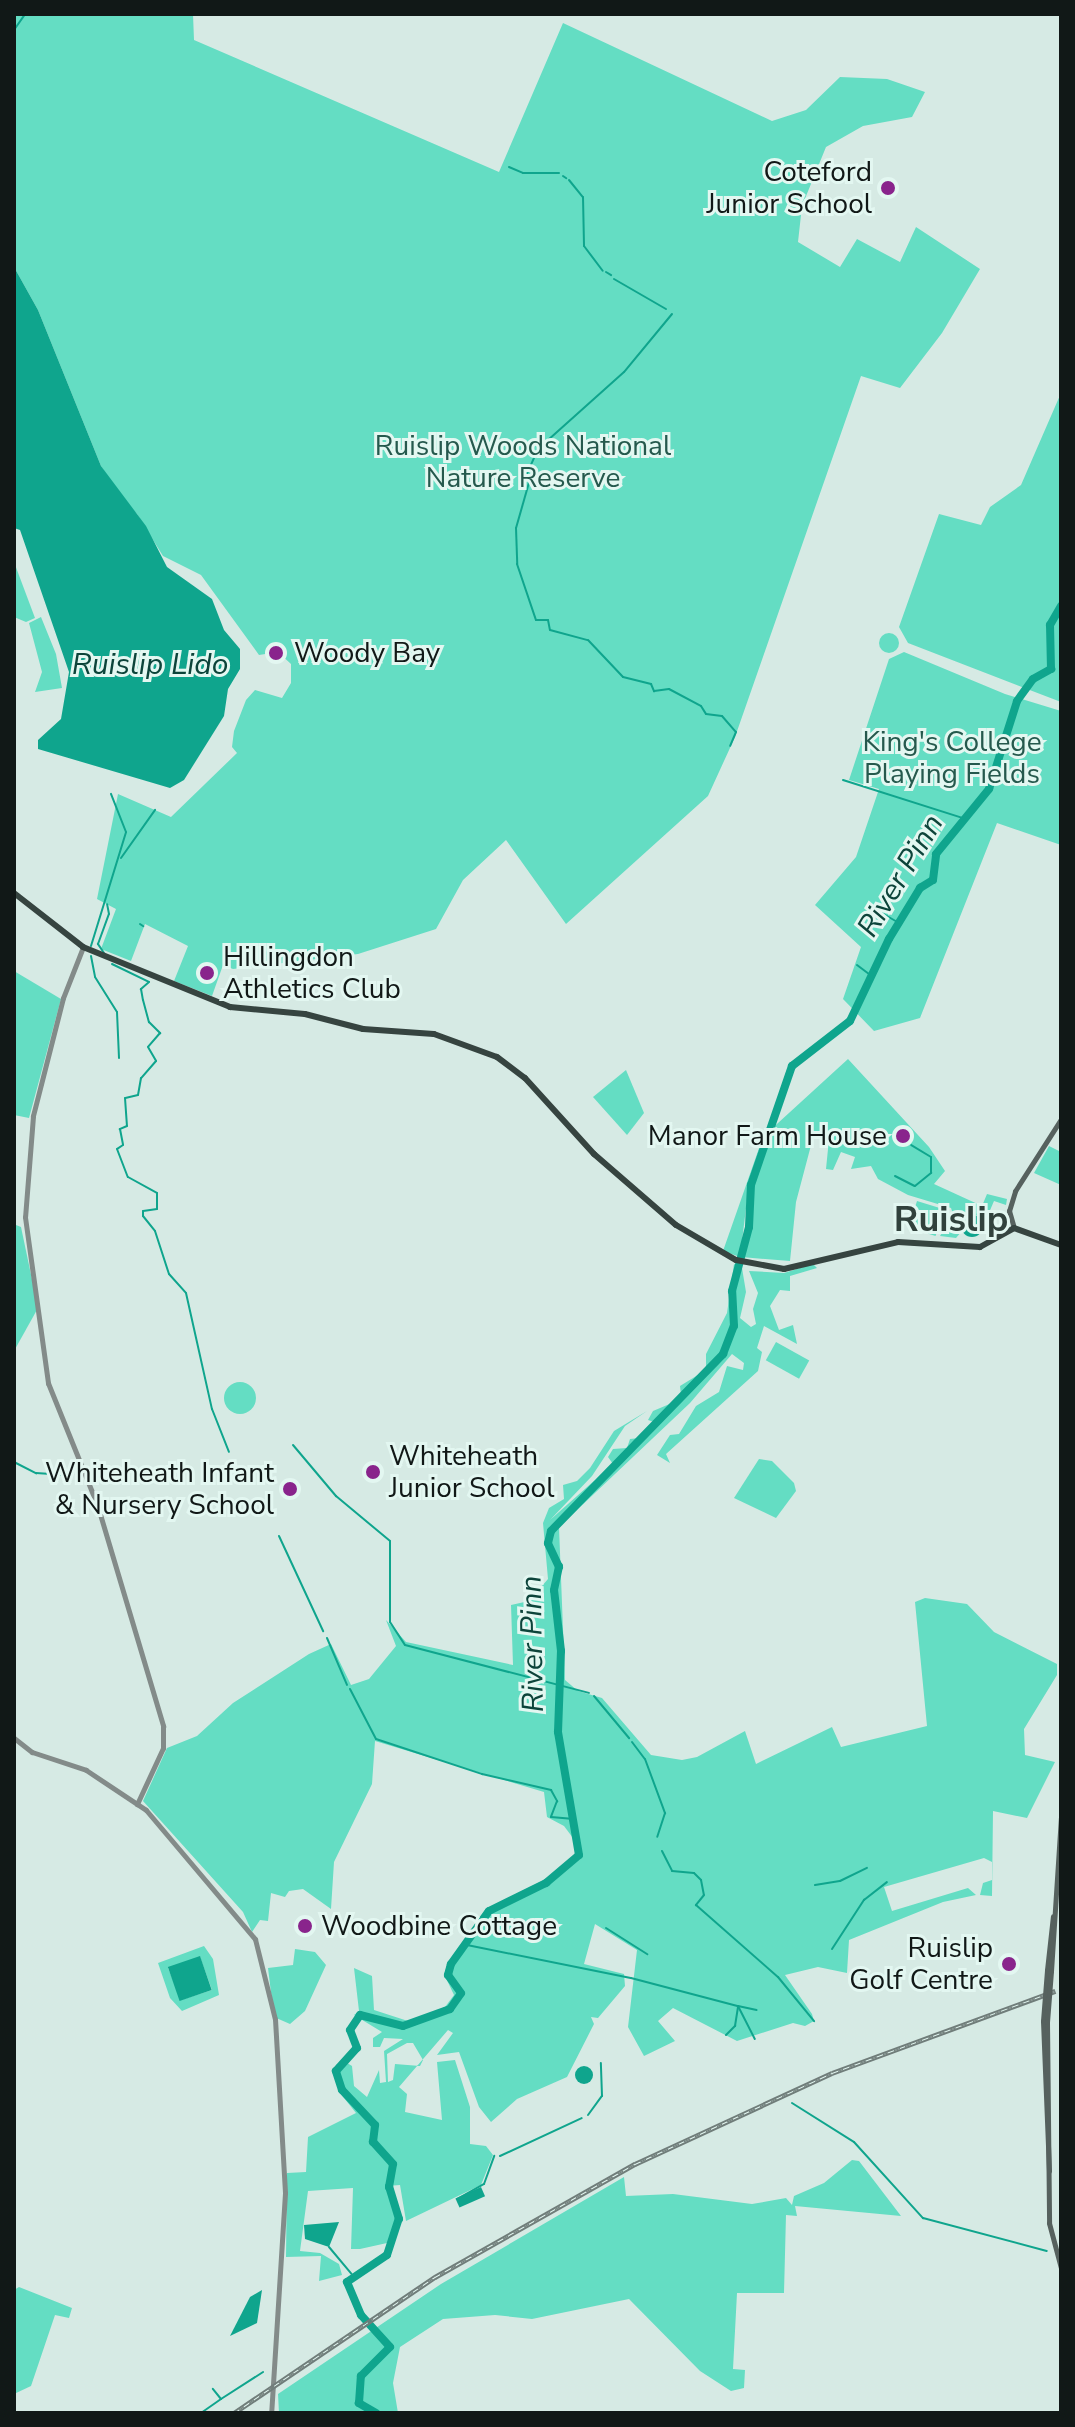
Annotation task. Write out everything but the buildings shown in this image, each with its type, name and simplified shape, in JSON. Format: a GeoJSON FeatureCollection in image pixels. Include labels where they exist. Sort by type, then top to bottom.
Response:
{"type":"FeatureCollection","features":[{"type":"Feature","properties":{"kind":"main road"},"geometry":{"type":"LineString","coordinates":[[14,893],[83,947],[230,1007],[305,1014],[363,1029],[434,1034],[497,1057],[525,1078],[594,1154],[676,1225],[747,1264],[784,1269],[898,1242],[980,1247],[1014,1228],[1061,1245]]}},
{"type":"Feature","properties":{"kind":"main road"},"geometry":{"type":"LineString","coordinates":[[1014,1228],[1009,1211],[1015,1191],[1061,1119]]}},
{"type":"Feature","properties":{"kind":"main road"},"geometry":{"type":"LineString","coordinates":[[1061,1817],[1045,2021],[1049,2223],[1061,2268]]}},
{"type":"Feature","properties":{"kind":"street"},"geometry":{"type":"LineString","coordinates":[[83,947],[60,1007],[33,1116],[25,1217],[48,1383],[97,1504],[163,1726],[163,1748],[137,1804]]}},
{"type":"Feature","properties":{"kind":"street"},"geometry":{"type":"LineString","coordinates":[[14,1738],[32,1752],[86,1770],[162,1824],[240,1916],[265,1966],[275,2019],[285,2207],[271,2413]]}},
{"type":"Feature","properties":{"kind":"green space","name":"Ruislip Woods National Nature Reserve"},"geometry":{"type":"Polygon","coordinates":[[[14,14],[193,14],[194,40],[499,172],[563,23],[772,121],[806,110],[840,77],[887,79],[925,92],[912,117],[863,126],[826,147],[802,206],[798,242],[840,267],[857,239],[900,262],[916,227],[980,269],[942,333],[900,388],[861,376],[735,737],[708,796],[566,924],[506,840],[463,880],[436,929],[358,954],[233,969],[223,965],[212,996],[174,981],[188,946],[145,924],[131,961],[101,949],[116,909],[97,899],[118,794],[171,817],[237,753],[232,747],[234,731],[246,700],[255,690],[282,698],[291,683],[291,664],[278,652],[259,655],[201,575],[163,556],[137,514],[120,497],[101,466],[38,310],[14,267],[14,14]]]}},
{"type":"Feature","properties":{"kind":"green space","name":"King's College Playing Fields"},"geometry":{"type":"Polygon","coordinates":[[[1061,393],[1061,702],[908,643],[899,627],[939,514],[981,525],[990,507],[1021,485],[1061,393]]]}},
{"type":"Feature","properties":{"kind":"green space"},"geometry":{"type":"Polygon","coordinates":[[[14,562],[35,618],[26,622],[14,617],[14,562]]]}},
{"type":"Feature","properties":{"kind":"green space"},"geometry":{"type":"Polygon","coordinates":[[[41,617],[56,654],[62,688],[35,692],[42,672],[29,623],[41,617]]]}},
{"type":"Feature","properties":{"kind":"green space"},"geometry":{"type":"Polygon","coordinates":[[[889,633],[896,636],[899,643],[896,650],[889,653],[882,650],[879,643],[882,636],[889,633]]]}},
{"type":"Feature","properties":{"kind":"green space","name":"King's College Playing Fields"},"geometry":{"type":"Polygon","coordinates":[[[904,652],[1005,694],[1061,711],[1061,845],[997,823],[920,1018],[874,1031],[843,999],[861,947],[815,905],[856,857],[879,789],[849,780],[889,659],[904,652]]]}},
{"type":"Feature","properties":{"kind":"green space"},"geometry":{"type":"Polygon","coordinates":[[[14,971],[61,999],[29,1118],[14,1115],[14,971]]]}},
{"type":"Feature","properties":{"kind":"green space"},"geometry":{"type":"Polygon","coordinates":[[[848,1059],[929,1147],[945,1171],[934,1184],[982,1206],[987,1194],[1007,1199],[1006,1205],[994,1201],[988,1215],[963,1216],[962,1231],[956,1238],[940,1236],[953,1214],[951,1208],[908,1195],[878,1179],[871,1166],[851,1169],[855,1157],[841,1152],[833,1170],[826,1169],[829,1139],[814,1134],[796,1202],[790,1261],[741,1257],[751,1185],[766,1134],[848,1059]]]}},
{"type":"Feature","properties":{"kind":"green space"},"geometry":{"type":"Polygon","coordinates":[[[626,1070],[644,1113],[627,1135],[593,1097],[626,1070]]]}},
{"type":"Feature","properties":{"kind":"green space"},"geometry":{"type":"Polygon","coordinates":[[[764,1134],[749,1184],[740,1257],[723,1251],[764,1134]]]}},
{"type":"Feature","properties":{"kind":"green space"},"geometry":{"type":"Polygon","coordinates":[[[1049,1146],[1061,1152],[1061,1185],[1034,1173],[1049,1146]]]}},
{"type":"Feature","properties":{"kind":"green space"},"geometry":{"type":"Polygon","coordinates":[[[917,1201],[944,1209],[936,1236],[909,1228],[917,1201]]]}},
{"type":"Feature","properties":{"kind":"green space"},"geometry":{"type":"Polygon","coordinates":[[[16,1225],[21,1227],[38,1308],[14,1351],[16,1225]]]}},
{"type":"Feature","properties":{"kind":"green space"},"geometry":{"type":"Polygon","coordinates":[[[734,1264],[742,1268],[746,1292],[740,1318],[751,1327],[756,1324],[753,1309],[758,1293],[749,1271],[784,1273],[813,1264],[817,1268],[790,1276],[790,1291],[780,1290],[770,1306],[779,1330],[793,1325],[797,1344],[764,1326],[757,1348],[762,1352],[758,1371],[666,1454],[670,1463],[657,1455],[670,1435],[679,1434],[696,1406],[719,1392],[727,1366],[743,1370],[744,1363],[732,1354],[690,1403],[559,1527],[565,1680],[578,1691],[602,1698],[651,1755],[682,1760],[697,1757],[745,1731],[756,1764],[832,1727],[841,1747],[927,1726],[915,1602],[925,1598],[967,1604],[994,1632],[1057,1664],[1057,1675],[1024,1729],[1025,1755],[1055,1762],[1027,1818],[993,1811],[992,1896],[980,1895],[983,1883],[992,1880],[992,1862],[984,1858],[884,1887],[892,1911],[968,1888],[976,1895],[943,1902],[849,1940],[847,1973],[818,1967],[785,1975],[812,2014],[814,2021],[805,2026],[793,2023],[737,2041],[673,2008],[658,2021],[675,2041],[644,2056],[628,2027],[637,1950],[595,1924],[584,1964],[624,1974],[625,1986],[598,2018],[591,2017],[594,2024],[567,2077],[517,2099],[491,2122],[479,2107],[459,2052],[437,2055],[453,2033],[448,2030],[423,2059],[413,2043],[387,2054],[388,2082],[393,2080],[395,2064],[417,2066],[399,2087],[407,2094],[405,2112],[442,2120],[437,2062],[455,2060],[470,2107],[470,2144],[486,2146],[493,2155],[481,2185],[406,2221],[400,2185],[387,2186],[398,2219],[392,2236],[387,2243],[360,2249],[351,2249],[353,2188],[308,2191],[300,2251],[320,2253],[339,2264],[342,2275],[319,2281],[321,2256],[286,2257],[287,2173],[306,2172],[308,2137],[356,2113],[340,2093],[336,2065],[344,2061],[352,2066],[354,2086],[367,2097],[379,2070],[380,2083],[386,2082],[384,2051],[403,2039],[384,2038],[380,2047],[373,2047],[373,2038],[382,2032],[354,2015],[359,2011],[354,1968],[372,1976],[374,2010],[411,2022],[445,2007],[454,1995],[444,1974],[448,1963],[486,1909],[550,1877],[576,1854],[576,1842],[564,1826],[547,1817],[544,1792],[375,1741],[372,1784],[334,1862],[331,1909],[303,1889],[289,1891],[285,1897],[271,1893],[268,1921],[260,1920],[252,1932],[243,1912],[143,1801],[167,1748],[197,1736],[233,1703],[309,1654],[331,1644],[351,1685],[369,1679],[396,1646],[386,1620],[406,1642],[513,1665],[511,1605],[529,1601],[548,1579],[543,1523],[549,1508],[564,1499],[563,1485],[577,1481],[590,1468],[614,1431],[647,1411],[625,1426],[592,1476],[550,1520],[613,1464],[608,1457],[613,1449],[627,1448],[630,1439],[639,1438],[654,1422],[648,1420],[653,1411],[672,1403],[681,1395],[680,1386],[706,1370],[706,1354],[727,1313],[734,1264]]]}},
{"type":"Feature","properties":{"kind":"green space"},"geometry":{"type":"Polygon","coordinates":[[[776,1342],[809,1360],[799,1379],[766,1360],[776,1342]]]}},
{"type":"Feature","properties":{"kind":"green space"},"geometry":{"type":"Polygon","coordinates":[[[240,1382],[251,1387],[256,1398],[251,1409],[240,1414],[229,1409],[224,1398],[229,1387],[240,1382]]]}},
{"type":"Feature","properties":{"kind":"green space"},"geometry":{"type":"Polygon","coordinates":[[[759,1459],[772,1461],[794,1483],[796,1491],[776,1518],[734,1498],[759,1459]]]}},
{"type":"Feature","properties":{"kind":"green space"},"geometry":{"type":"Polygon","coordinates":[[[204,1946],[213,1959],[219,1995],[182,2011],[170,1998],[158,1963],[204,1946]],[[200,1957],[168,1968],[181,2000],[212,1990],[200,1957]]]}},
{"type":"Feature","properties":{"kind":"green space"},"geometry":{"type":"Polygon","coordinates":[[[295,1949],[315,1952],[326,1965],[305,2011],[290,2024],[274,2017],[268,1968],[293,1965],[295,1949]]]}},
{"type":"Feature","properties":{"kind":"green space"},"geometry":{"type":"Polygon","coordinates":[[[852,2160],[859,2161],[901,2216],[795,2206],[797,2216],[786,2215],[784,2293],[737,2293],[733,2369],[745,2370],[744,2388],[731,2391],[700,2371],[629,2299],[532,2319],[495,2315],[443,2319],[400,2347],[393,2383],[398,2413],[279,2413],[278,2394],[441,2284],[624,2177],[626,2196],[673,2194],[752,2204],[786,2198],[792,2205],[794,2196],[824,2183],[852,2160]]]}},
{"type":"Feature","properties":{"kind":"green space"},"geometry":{"type":"Polygon","coordinates":[[[19,2287],[72,2308],[69,2318],[55,2315],[31,2386],[14,2394],[14,2290],[19,2287]]]}},
{"type":"Feature","properties":{"kind":"water","name":"Ruislip Lido"},"geometry":{"type":"Polygon","coordinates":[[[14,267],[38,310],[101,466],[146,526],[167,567],[212,599],[224,630],[240,649],[240,669],[228,689],[224,716],[184,780],[170,788],[38,749],[38,740],[61,719],[69,672],[20,530],[14,528],[14,267]]]}},
{"type":"Feature","properties":{"kind":"water"},"geometry":{"type":"Polygon","coordinates":[[[972,1215],[980,1218],[983,1226],[980,1234],[972,1237],[964,1234],[961,1226],[964,1218],[972,1215]]]}},
{"type":"Feature","properties":{"kind":"water"},"geometry":{"type":"Polygon","coordinates":[[[200,1956],[212,1990],[180,2001],[168,1967],[200,1956]]]}},
{"type":"Feature","properties":{"kind":"water"},"geometry":{"type":"Polygon","coordinates":[[[580,2066],[588,2066],[593,2075],[591,2082],[580,2084],[575,2079],[575,2071],[580,2066]]]}},
{"type":"Feature","properties":{"kind":"water"},"geometry":{"type":"Polygon","coordinates":[[[481,2187],[485,2196],[459,2208],[455,2198],[481,2187]]]}},
{"type":"Feature","properties":{"kind":"water"},"geometry":{"type":"Polygon","coordinates":[[[339,2222],[329,2247],[305,2239],[304,2225],[339,2222]]]}},
{"type":"Feature","properties":{"kind":"water"},"geometry":{"type":"Polygon","coordinates":[[[262,2290],[257,2323],[230,2336],[250,2297],[262,2290]]]}},
{"type":"Feature","properties":{"kind":"waterway"},"geometry":{"type":"LineString","coordinates":[[14,30],[25,14]]}},
{"type":"Feature","properties":{"kind":"waterway"},"geometry":{"type":"LineString","coordinates":[[509,167],[523,173],[559,173]]}},
{"type":"Feature","properties":{"kind":"waterway"},"geometry":{"type":"LineString","coordinates":[[569,180],[583,197],[584,246],[603,271]]}},
{"type":"Feature","properties":{"kind":"waterway"},"geometry":{"type":"LineString","coordinates":[[606,272],[611,275]]}},
{"type":"Feature","properties":{"kind":"waterway"},"geometry":{"type":"LineString","coordinates":[[614,279],[666,309]]}},
{"type":"Feature","properties":{"kind":"waterway"},"geometry":{"type":"LineString","coordinates":[[672,314],[624,372],[538,449],[526,476],[530,479],[516,528],[517,564],[536,620],[548,620],[550,630],[588,640],[623,677],[651,684],[654,691],[669,689],[701,706],[706,714],[722,716],[736,732],[730,746]]}},
{"type":"Feature","properties":{"kind":"waterway","name":"River Pinn"},"geometry":{"type":"LineString","coordinates":[[376,2413],[359,2403],[361,2376],[390,2347],[361,2315],[347,2282],[387,2255],[399,2219],[389,2187],[393,2164],[373,2142],[375,2125],[342,2090],[336,2071],[357,2048],[350,2030],[360,2015],[403,2026],[450,2009],[461,1993],[448,1975],[451,1964],[489,1911],[546,1883],[579,1855],[558,1732],[561,1651],[554,1590],[559,1567],[548,1543],[551,1531],[723,1354],[734,1326],[732,1291],[749,1227],[751,1185],[792,1066],[850,1021],[889,939],[920,888],[933,880],[936,854],[989,789],[1017,701],[1033,679],[1051,669],[1050,625],[1061,606]]}},
{"type":"Feature","properties":{"kind":"waterway"},"geometry":{"type":"LineString","coordinates":[[843,780],[963,818]]}},
{"type":"Feature","properties":{"kind":"waterway"},"geometry":{"type":"LineString","coordinates":[[91,946],[126,832],[111,794]]}},
{"type":"Feature","properties":{"kind":"waterway"},"geometry":{"type":"LineString","coordinates":[[121,858],[155,810]]}},
{"type":"Feature","properties":{"kind":"waterway"},"geometry":{"type":"LineString","coordinates":[[104,953],[98,944],[109,914],[107,904]]}},
{"type":"Feature","properties":{"kind":"waterway"},"geometry":{"type":"LineString","coordinates":[[880,912],[899,923]]}},
{"type":"Feature","properties":{"kind":"waterway"},"geometry":{"type":"LineString","coordinates":[[91,956],[95,977],[117,1012],[119,1058]]}},
{"type":"Feature","properties":{"kind":"waterway"},"geometry":{"type":"LineString","coordinates":[[112,964],[149,982],[141,989],[143,1000],[149,1022],[160,1033],[148,1047],[156,1061],[141,1078],[138,1095],[125,1098],[127,1126],[120,1129],[123,1145],[117,1149],[128,1177],[157,1193],[157,1209],[143,1211],[143,1216],[155,1231],[169,1274],[186,1293],[212,1409],[229,1452]]}},
{"type":"Feature","properties":{"kind":"waterway"},"geometry":{"type":"LineString","coordinates":[[857,965],[869,974]]}},
{"type":"Feature","properties":{"kind":"waterway"},"geometry":{"type":"LineString","coordinates":[[895,1176],[915,1186],[931,1173],[931,1157],[911,1145]]}},
{"type":"Feature","properties":{"kind":"waterway"},"geometry":{"type":"LineString","coordinates":[[293,1445],[336,1496],[390,1541],[390,1622],[405,1645],[589,1693]]}},
{"type":"Feature","properties":{"kind":"waterway"},"geometry":{"type":"LineString","coordinates":[[14,1462],[36,1473],[66,1475]]}},
{"type":"Feature","properties":{"kind":"waterway"},"geometry":{"type":"LineString","coordinates":[[279,1536],[323,1631]]}},
{"type":"Feature","properties":{"kind":"waterway"},"geometry":{"type":"LineString","coordinates":[[327,1638],[347,1685]]}},
{"type":"Feature","properties":{"kind":"waterway"},"geometry":{"type":"LineString","coordinates":[[350,1689],[376,1739],[482,1774],[551,1790],[557,1801],[551,1817],[574,1819]]}},
{"type":"Feature","properties":{"kind":"waterway"},"geometry":{"type":"LineString","coordinates":[[594,1696],[629,1738]]}},
{"type":"Feature","properties":{"kind":"waterway"},"geometry":{"type":"LineString","coordinates":[[632,1742],[645,1759],[665,1813],[657,1837]]}},
{"type":"Feature","properties":{"kind":"waterway"},"geometry":{"type":"LineString","coordinates":[[662,1851],[672,1871],[694,1873],[701,1880],[704,1895],[696,1905],[778,1977],[814,2021]]}},
{"type":"Feature","properties":{"kind":"waterway"},"geometry":{"type":"LineString","coordinates":[[815,1885],[840,1881],[867,1868]]}},
{"type":"Feature","properties":{"kind":"waterway"},"geometry":{"type":"LineString","coordinates":[[832,1949],[864,1900],[887,1882]]}},
{"type":"Feature","properties":{"kind":"waterway"},"geometry":{"type":"LineString","coordinates":[[606,1928],[647,1954]]}},
{"type":"Feature","properties":{"kind":"waterway"},"geometry":{"type":"LineString","coordinates":[[467,1945],[631,1978],[738,2006],[755,2039]]}},
{"type":"Feature","properties":{"kind":"waterway"},"geometry":{"type":"LineString","coordinates":[[726,2035],[735,2026],[738,2006],[757,2010]]}},
{"type":"Feature","properties":{"kind":"waterway"},"geometry":{"type":"LineString","coordinates":[[588,2115],[602,2096],[601,2063]]}},
{"type":"Feature","properties":{"kind":"waterway"},"geometry":{"type":"LineString","coordinates":[[792,2103],[854,2142],[923,2218],[1047,2251]]}},
{"type":"Feature","properties":{"kind":"waterway"},"geometry":{"type":"LineString","coordinates":[[500,2156],[582,2118]]}},
{"type":"Feature","properties":{"kind":"waterway"},"geometry":{"type":"LineString","coordinates":[[457,2199],[484,2184],[494,2156]]}},
{"type":"Feature","properties":{"kind":"waterway"},"geometry":{"type":"LineString","coordinates":[[329,2247],[352,2274]]}},
{"type":"Feature","properties":{"kind":"waterway"},"geometry":{"type":"LineString","coordinates":[[221,2399],[263,2372]]}},
{"type":"Feature","properties":{"kind":"waterway"},"geometry":{"type":"LineString","coordinates":[[201,2413],[221,2399],[213,2389]]}},
{"type":"Feature","properties":{"kind":"railway"},"geometry":{"type":"LineString","coordinates":[[234,2413],[435,2277],[635,2164],[832,2073],[1055,1991]]}},
{"type":"Feature","properties":{"kind":"place","name":"Coteford Junior School"},"geometry":{"type":"Point","coordinates":[888,188]}},
{"type":"Feature","properties":{"kind":"place","name":"Woody Bay"},"geometry":{"type":"Point","coordinates":[276,653]}},
{"type":"Feature","properties":{"kind":"place","name":"Hillingdon Athletics Club"},"geometry":{"type":"Point","coordinates":[207,973]}},
{"type":"Feature","properties":{"kind":"place","name":"Manor Farm House"},"geometry":{"type":"Point","coordinates":[903,1136]}},
{"type":"Feature","properties":{"kind":"place","name":"Whiteheath Junior School"},"geometry":{"type":"Point","coordinates":[373,1472]}},
{"type":"Feature","properties":{"kind":"place","name":"Whiteheath Infant & Nursery School"},"geometry":{"type":"Point","coordinates":[290,1489]}},
{"type":"Feature","properties":{"kind":"place","name":"Woodbine Cottage"},"geometry":{"type":"Point","coordinates":[305,1926]}},
{"type":"Feature","properties":{"kind":"place","name":"Ruislip Golf Centre"},"geometry":{"type":"Point","coordinates":[1009,1964]}},
{"type":"Feature","properties":{"kind":"district","name":"Ruislip"},"geometry":{"type":"Point","coordinates":[951,1220]}}]}
